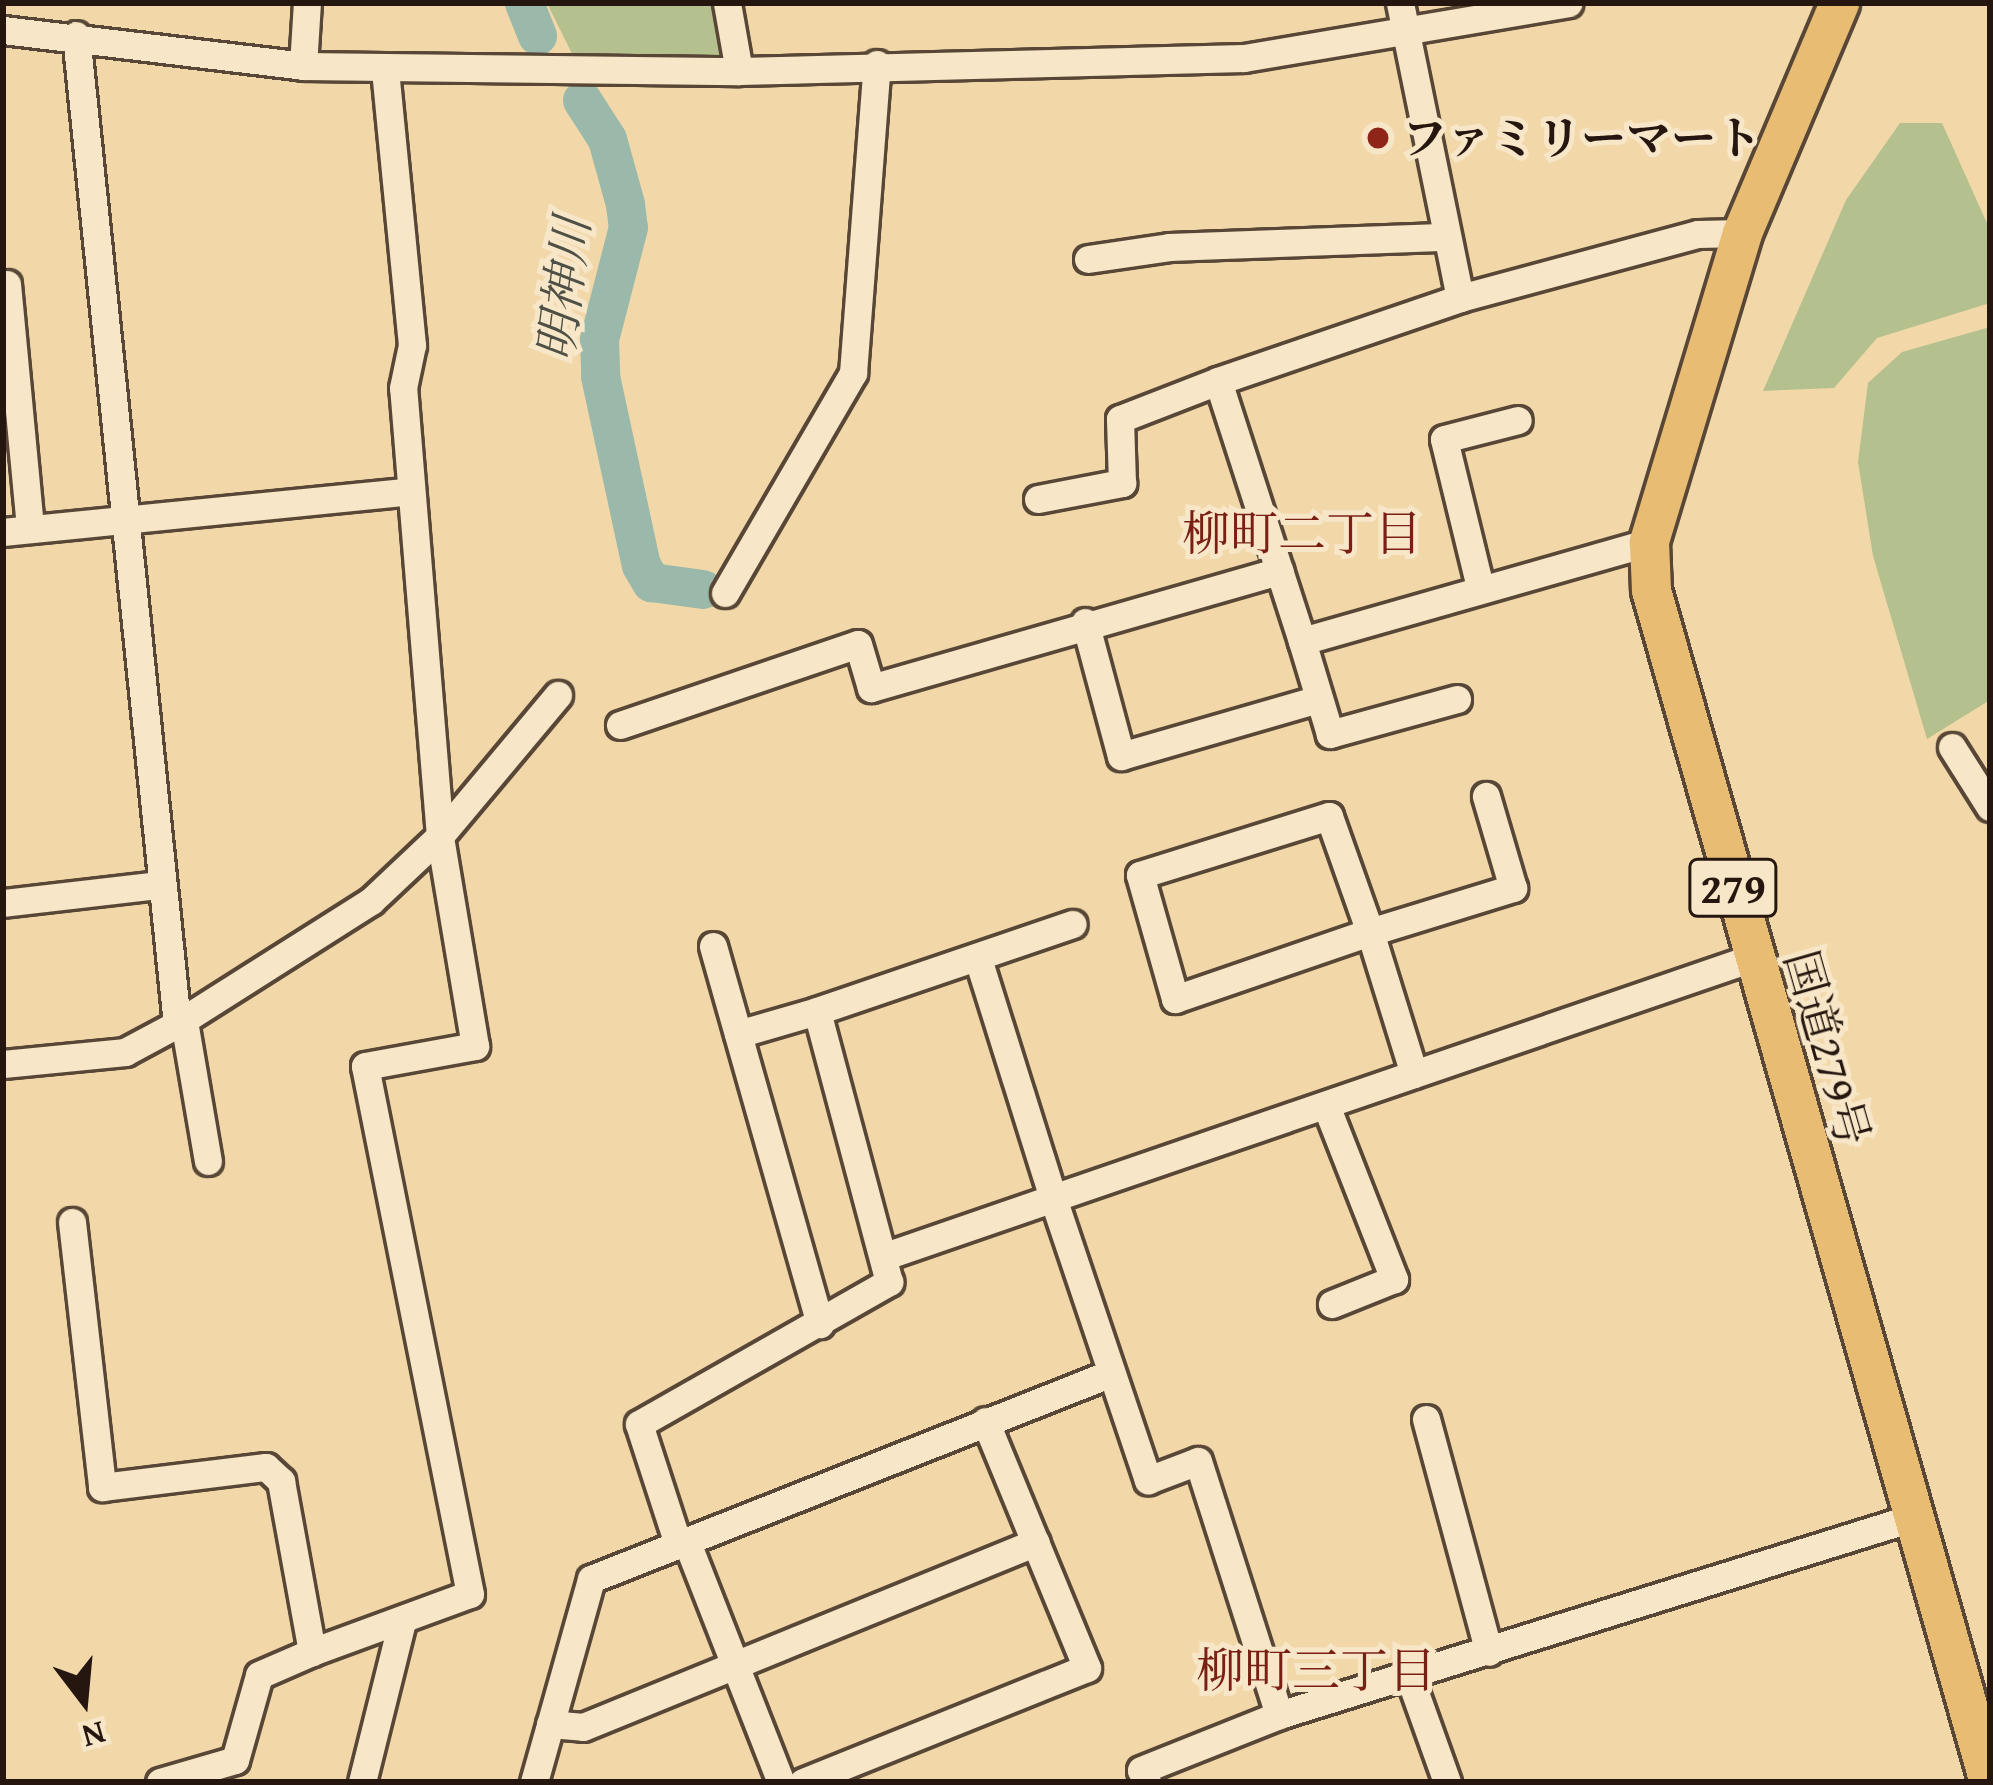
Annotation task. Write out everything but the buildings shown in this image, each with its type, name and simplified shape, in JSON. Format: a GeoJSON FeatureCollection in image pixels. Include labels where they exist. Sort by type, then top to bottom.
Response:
{"type":"FeatureCollection","features":[{"type":"Feature","properties":{"kind":"highway","name":"国道279号"},"geometry":{"type":"LineString","coordinates":[[1839,3],[1742,233],[1648,542],[1667,660],[1989,1782]]}},
{"type":"Feature","properties":{"kind":"street"},"geometry":{"type":"LineString","coordinates":[[303,66],[307,3]]}},
{"type":"Feature","properties":{"kind":"street"},"geometry":{"type":"LineString","coordinates":[[727,3],[740,71]]}},
{"type":"Feature","properties":{"kind":"street"},"geometry":{"type":"LineString","coordinates":[[1400,3],[1460,298]]}},
{"type":"Feature","properties":{"kind":"street"},"geometry":{"type":"LineString","coordinates":[[12,21],[76,35],[303,66],[740,71],[1244,58],[1406,36],[1568,3]]}},
{"type":"Feature","properties":{"kind":"street"},"geometry":{"type":"LineString","coordinates":[[76,35],[158,885],[208,1161]]}},
{"type":"Feature","properties":{"kind":"street"},"geometry":{"type":"LineString","coordinates":[[725,593],[853,373],[877,64]]}},
{"type":"Feature","properties":{"kind":"street"},"geometry":{"type":"LineString","coordinates":[[160,1782],[235,1760],[259,1675],[312,1652],[400,1625],[470,1594],[365,1066],[475,1046],[440,836],[403,388],[412,346],[385,68]]}},
{"type":"Feature","properties":{"kind":"street"},"geometry":{"type":"LineString","coordinates":[[1038,499],[1122,483],[1120,419],[1218,380],[1460,298],[1698,235],[1742,233]]}},
{"type":"Feature","properties":{"kind":"street"},"geometry":{"type":"LineString","coordinates":[[1088,259],[1169,248],[1447,236]]}},
{"type":"Feature","properties":{"kind":"street"},"geometry":{"type":"LineString","coordinates":[[7,284],[17,531],[411,491]]}},
{"type":"Feature","properties":{"kind":"street"},"geometry":{"type":"LineString","coordinates":[[1218,380],[1330,734],[1457,699]]}},
{"type":"Feature","properties":{"kind":"street"},"geometry":{"type":"LineString","coordinates":[[1480,587],[1444,440],[1518,420]]}},
{"type":"Feature","properties":{"kind":"street"},"geometry":{"type":"LineString","coordinates":[[1302,641],[1648,542]]}},
{"type":"Feature","properties":{"kind":"street"},"geometry":{"type":"LineString","coordinates":[[620,725],[858,644],[871,688],[1085,622],[1280,571]]}},
{"type":"Feature","properties":{"kind":"street"},"geometry":{"type":"LineString","coordinates":[[1085,622],[1120,756],[1319,699]]}},
{"type":"Feature","properties":{"kind":"street"},"geometry":{"type":"LineString","coordinates":[[3,1064],[125,1052],[181,1022],[370,901],[440,836],[558,695]]}},
{"type":"Feature","properties":{"kind":"street"},"geometry":{"type":"LineString","coordinates":[[1952,747],[1990,807]]}},
{"type":"Feature","properties":{"kind":"street"},"geometry":{"type":"LineString","coordinates":[[1414,1074],[1370,932],[1329,816],[1140,875],[1175,999],[1370,932],[1513,888],[1486,796]]}},
{"type":"Feature","properties":{"kind":"street"},"geometry":{"type":"LineString","coordinates":[[3,903],[158,885]]}},
{"type":"Feature","properties":{"kind":"street"},"geometry":{"type":"LineString","coordinates":[[738,1034],[1073,925]]}},
{"type":"Feature","properties":{"kind":"street"},"geometry":{"type":"LineString","coordinates":[[713,946],[820,1324]]}},
{"type":"Feature","properties":{"kind":"street"},"geometry":{"type":"LineString","coordinates":[[885,1256],[1753,958]]}},
{"type":"Feature","properties":{"kind":"street"},"geometry":{"type":"LineString","coordinates":[[978,959],[1109,1374],[1148,1480],[1198,1461],[1279,1715]]}},
{"type":"Feature","properties":{"kind":"street"},"geometry":{"type":"LineString","coordinates":[[818,1011],[889,1282],[639,1424],[780,1780],[1087,1668],[986,1421]]}},
{"type":"Feature","properties":{"kind":"street"},"geometry":{"type":"LineString","coordinates":[[1327,1108],[1394,1280],[1332,1304]]}},
{"type":"Feature","properties":{"kind":"street"},"geometry":{"type":"LineString","coordinates":[[72,1222],[102,1487],[266,1467],[281,1481],[312,1652]]}},
{"type":"Feature","properties":{"kind":"street"},"geometry":{"type":"LineString","coordinates":[[534,1782],[591,1579],[1109,1374]]}},
{"type":"Feature","properties":{"kind":"street"},"geometry":{"type":"LineString","coordinates":[[1426,1419],[1489,1652]]}},
{"type":"Feature","properties":{"kind":"street"},"geometry":{"type":"LineString","coordinates":[[1147,1782],[1141,1770],[1279,1715],[1912,1518]]}},
{"type":"Feature","properties":{"kind":"street"},"geometry":{"type":"LineString","coordinates":[[550,1724],[583,1727],[1036,1542]]}},
{"type":"Feature","properties":{"kind":"street"},"geometry":{"type":"LineString","coordinates":[[362,1782],[400,1625]]}},
{"type":"Feature","properties":{"kind":"street"},"geometry":{"type":"LineString","coordinates":[[1408,1673],[1447,1782]]}},
{"type":"Feature","properties":{"kind":"green space"},"geometry":{"type":"Polygon","coordinates":[[[547,3],[711,3],[721,55],[577,64],[547,3]]]}},
{"type":"Feature","properties":{"kind":"green space"},"geometry":{"type":"Polygon","coordinates":[[[1900,123],[1942,123],[1990,230],[1990,303],[1877,338],[1834,388],[1763,391],[1846,200],[1900,123]]]}},
{"type":"Feature","properties":{"kind":"green space"},"geometry":{"type":"Polygon","coordinates":[[[1990,327],[1990,700],[1927,739],[1873,556],[1858,462],[1868,383],[1902,352],[1990,327]]]}},
{"type":"Feature","properties":{"kind":"waterway","name":"明神川"},"geometry":{"type":"LineString","coordinates":[[524,3],[537,36]]}},
{"type":"Feature","properties":{"kind":"waterway","name":"明神川"},"geometry":{"type":"LineString","coordinates":[[582,100],[607,139],[628,227],[599,339],[600,376],[641,565],[651,582],[703,589]]}},
{"type":"Feature","properties":{"kind":"place","name":"ファミリーマート"},"geometry":{"type":"Point","coordinates":[1378,138]}},
{"type":"Feature","properties":{"kind":"district","name":"柳町二丁目"},"geometry":{"type":"Point","coordinates":[1302,533]}},
{"type":"Feature","properties":{"kind":"district","name":"柳町三丁目"},"geometry":{"type":"Point","coordinates":[1316,1670]}}]}
